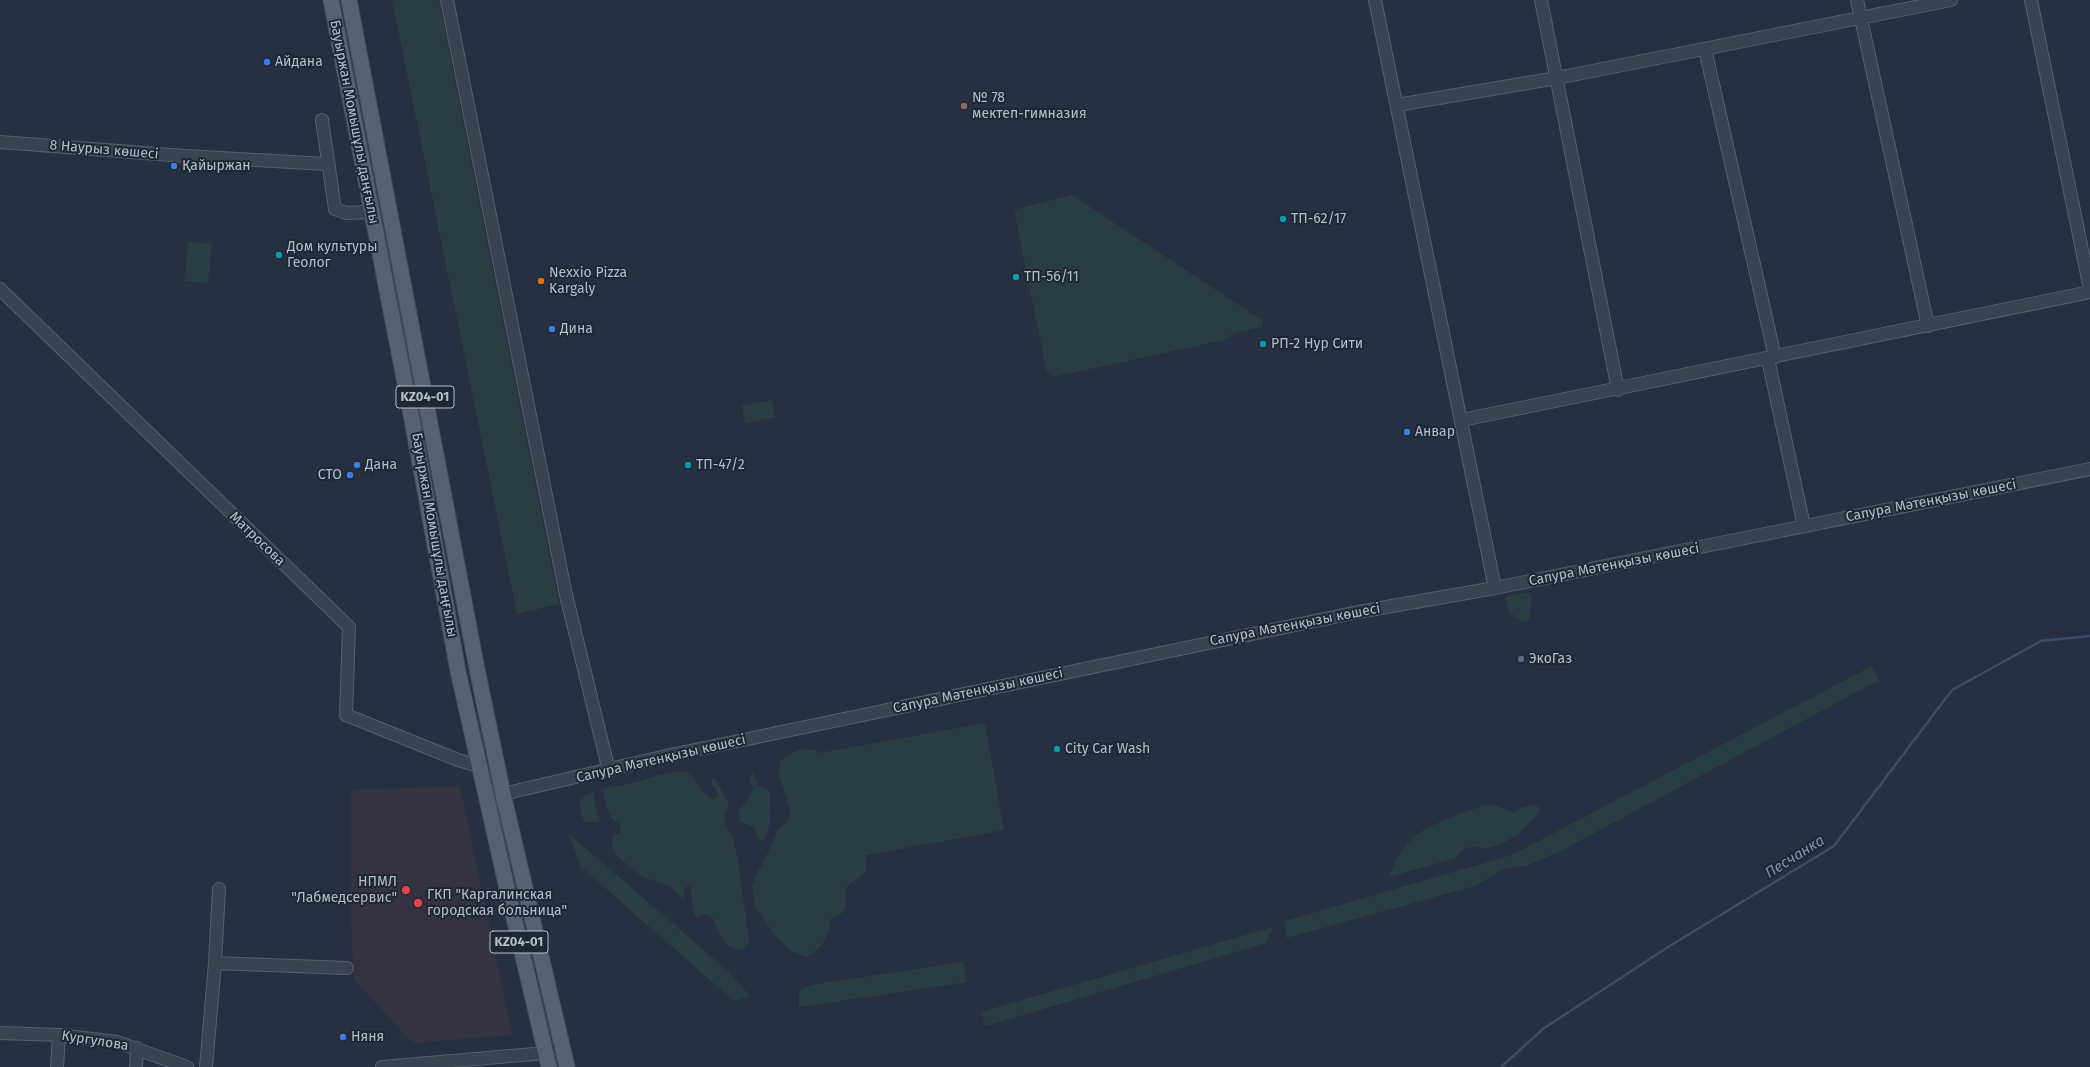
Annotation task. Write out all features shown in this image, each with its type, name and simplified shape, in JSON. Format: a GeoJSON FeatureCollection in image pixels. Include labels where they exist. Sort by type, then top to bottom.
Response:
{"type":"FeatureCollection","features":[{"type":"Feature","properties":{"kind":"main road","name":"Бауыржан Момышұлы даңғылы"},"geometry":{"type":"LineString","coordinates":[[331,0],[413,425],[458,671],[547,1060]]}},
{"type":"Feature","properties":{"kind":"main road","name":"Бауыржан Момышұлы даңғылы"},"geometry":{"type":"LineString","coordinates":[[349,0],[477,669],[503,794],[567,1067]]}},
{"type":"Feature","properties":{"kind":"main road"},"geometry":{"type":"LineString","coordinates":[[343,63],[361,60]]}},
{"type":"Feature","properties":{"kind":"main road"},"geometry":{"type":"LineString","coordinates":[[458,671],[477,669]]}},
{"type":"Feature","properties":{"kind":"main road"},"geometry":{"type":"LineString","coordinates":[[486,797],[503,794]]}},
{"type":"Feature","properties":{"kind":"street"},"geometry":{"type":"LineString","coordinates":[[447,0],[566,595],[609,771]]}},
{"type":"Feature","properties":{"kind":"street"},"geometry":{"type":"LineString","coordinates":[[1375,0],[1496,588]]}},
{"type":"Feature","properties":{"kind":"street"},"geometry":{"type":"LineString","coordinates":[[1541,0],[1618,390]]}},
{"type":"Feature","properties":{"kind":"street"},"geometry":{"type":"LineString","coordinates":[[1857,0],[1928,326]]}},
{"type":"Feature","properties":{"kind":"street"},"geometry":{"type":"LineString","coordinates":[[1397,105],[1557,78],[1951,0]]}},
{"type":"Feature","properties":{"kind":"street"},"geometry":{"type":"LineString","coordinates":[[2030,0],[2090,289]]}},
{"type":"Feature","properties":{"kind":"street"},"geometry":{"type":"LineString","coordinates":[[1705,49],[1772,358],[1804,526]]}},
{"type":"Feature","properties":{"kind":"street"},"geometry":{"type":"LineString","coordinates":[[322,120],[327,164],[335,209],[346,213],[371,212]]}},
{"type":"Feature","properties":{"kind":"street","name":"8 Наурыз көшесі"},"geometry":{"type":"LineString","coordinates":[[0,142],[184,156],[327,164]]}},
{"type":"Feature","properties":{"kind":"street","name":"Матросова"},"geometry":{"type":"LineString","coordinates":[[0,289],[349,627],[346,715],[458,760],[479,766]]}},
{"type":"Feature","properties":{"kind":"street"},"geometry":{"type":"LineString","coordinates":[[1462,420],[1618,390],[2090,292]]}},
{"type":"Feature","properties":{"kind":"street","name":"Сапура Мәтенқызы көшесі"},"geometry":{"type":"LineString","coordinates":[[503,794],[609,771],[666,756],[1358,612],[1496,588],[2090,469]]}},
{"type":"Feature","properties":{"kind":"street"},"geometry":{"type":"LineString","coordinates":[[206,1067],[215,963],[219,889]]}},
{"type":"Feature","properties":{"kind":"street"},"geometry":{"type":"LineString","coordinates":[[215,963],[348,968]]}},
{"type":"Feature","properties":{"kind":"street","name":"Кургулова"},"geometry":{"type":"LineString","coordinates":[[0,1033],[59,1035],[117,1042],[137,1048],[158,1058],[184,1067]]}},
{"type":"Feature","properties":{"kind":"street"},"geometry":{"type":"LineString","coordinates":[[57,1067],[59,1035]]}},
{"type":"Feature","properties":{"kind":"street"},"geometry":{"type":"LineString","coordinates":[[382,1067],[547,1060],[562,1044]]}},
{"type":"Feature","properties":{"kind":"street"},"geometry":{"type":"LineString","coordinates":[[136,1067],[137,1048]]}},
{"type":"Feature","properties":{"kind":"shaded area","name":"ГКП \"Каргалинская городская больница\""},"geometry":{"type":"Polygon","coordinates":[[[460,786],[512,1035],[413,1043],[354,980],[351,921],[351,790],[460,786]]]}},
{"type":"Feature","properties":{"kind":"green space"},"geometry":{"type":"Polygon","coordinates":[[[392,0],[439,0],[559,604],[517,614],[392,0]]]}},
{"type":"Feature","properties":{"kind":"green space"},"geometry":{"type":"Polygon","coordinates":[[[1072,195],[1263,321],[1262,327],[1234,333],[1224,340],[1053,377],[1047,373],[1014,210],[1072,195]]]}},
{"type":"Feature","properties":{"kind":"green space"},"geometry":{"type":"Polygon","coordinates":[[[188,242],[212,244],[208,283],[184,281],[188,242]]]}},
{"type":"Feature","properties":{"kind":"green space"},"geometry":{"type":"Polygon","coordinates":[[[772,400],[775,417],[745,423],[742,406],[772,400]]]}},
{"type":"Feature","properties":{"kind":"green space"},"geometry":{"type":"Polygon","coordinates":[[[1527,592],[1532,598],[1530,619],[1526,622],[1511,613],[1507,605],[1506,596],[1527,592]]]}},
{"type":"Feature","properties":{"kind":"green space"},"geometry":{"type":"Polygon","coordinates":[[[1872,666],[1879,680],[1559,852],[1528,865],[1505,868],[1475,886],[1286,938],[1285,921],[1512,855],[1872,666]]]}},
{"type":"Feature","properties":{"kind":"green space"},"geometry":{"type":"Polygon","coordinates":[[[985,723],[1004,830],[866,855],[865,871],[863,875],[849,885],[846,890],[845,908],[843,912],[831,919],[822,945],[807,957],[793,952],[774,934],[755,907],[752,886],[778,829],[788,821],[790,816],[789,806],[779,775],[780,762],[794,752],[804,749],[809,749],[820,753],[985,723]]]}},
{"type":"Feature","properties":{"kind":"green space"},"geometry":{"type":"Polygon","coordinates":[[[686,771],[693,777],[704,792],[713,799],[717,797],[718,793],[711,783],[712,779],[715,779],[728,802],[729,809],[725,813],[725,825],[733,838],[738,860],[749,942],[744,949],[731,947],[726,943],[711,916],[705,914],[697,918],[694,915],[691,888],[688,885],[684,891],[684,900],[671,887],[663,883],[644,878],[617,856],[613,849],[612,840],[615,835],[621,832],[620,824],[612,818],[607,810],[603,789],[637,782],[659,775],[686,771]]]}},
{"type":"Feature","properties":{"kind":"green space"},"geometry":{"type":"Polygon","coordinates":[[[753,772],[758,785],[770,791],[770,819],[768,832],[765,838],[760,842],[754,828],[740,821],[739,810],[751,794],[753,787],[749,779],[753,772]]]}},
{"type":"Feature","properties":{"kind":"green space"},"geometry":{"type":"Polygon","coordinates":[[[593,791],[599,822],[585,822],[580,812],[580,800],[593,791]]]}},
{"type":"Feature","properties":{"kind":"green space"},"geometry":{"type":"Polygon","coordinates":[[[1486,805],[1498,806],[1514,813],[1522,807],[1535,805],[1541,809],[1531,822],[1514,837],[1507,841],[1487,848],[1473,847],[1465,849],[1456,858],[1389,877],[1399,855],[1415,836],[1429,827],[1459,814],[1486,805]]]}},
{"type":"Feature","properties":{"kind":"green space"},"geometry":{"type":"Polygon","coordinates":[[[569,834],[728,971],[750,996],[734,1001],[580,866],[569,834]]]}},
{"type":"Feature","properties":{"kind":"green space"},"geometry":{"type":"Polygon","coordinates":[[[1273,927],[1266,943],[986,1026],[981,1012],[1273,927]]]}},
{"type":"Feature","properties":{"kind":"green space"},"geometry":{"type":"Polygon","coordinates":[[[963,962],[967,982],[799,1007],[799,992],[811,985],[963,962]]]}},
{"type":"Feature","properties":{"kind":"waterway","name":"Песчанка"},"geometry":{"type":"LineString","coordinates":[[1501,1067],[1543,1029],[1668,947],[1834,846],[1952,690],[2041,641],[2090,636]]}},
{"type":"Feature","properties":{"kind":"place","name":"Айдана"},"geometry":{"type":"Point","coordinates":[267,62]}},
{"type":"Feature","properties":{"kind":"place","name":"№ 78 мектеп-гимназия"},"geometry":{"type":"Point","coordinates":[964,106]}},
{"type":"Feature","properties":{"kind":"place","name":"Қайыржан"},"geometry":{"type":"Point","coordinates":[174,166]}},
{"type":"Feature","properties":{"kind":"place","name":"ТП-62/17"},"geometry":{"type":"Point","coordinates":[1283,219]}},
{"type":"Feature","properties":{"kind":"place","name":"Дом культуры Геолог"},"geometry":{"type":"Point","coordinates":[279,255]}},
{"type":"Feature","properties":{"kind":"place","name":"ТП-56/11"},"geometry":{"type":"Point","coordinates":[1016,277]}},
{"type":"Feature","properties":{"kind":"place","name":"Nexxio Pizza Kargaly"},"geometry":{"type":"Point","coordinates":[541,281]}},
{"type":"Feature","properties":{"kind":"place","name":"Дина"},"geometry":{"type":"Point","coordinates":[552,329]}},
{"type":"Feature","properties":{"kind":"place","name":"РП-2 Нур Сити"},"geometry":{"type":"Point","coordinates":[1263,344]}},
{"type":"Feature","properties":{"kind":"place","name":"Анвар"},"geometry":{"type":"Point","coordinates":[1407,432]}},
{"type":"Feature","properties":{"kind":"place","name":"Дана"},"geometry":{"type":"Point","coordinates":[357,465]}},
{"type":"Feature","properties":{"kind":"place","name":"ТП-47/2"},"geometry":{"type":"Point","coordinates":[688,465]}},
{"type":"Feature","properties":{"kind":"place","name":"СТО"},"geometry":{"type":"Point","coordinates":[350,475]}},
{"type":"Feature","properties":{"kind":"place","name":"ЭкоГаз"},"geometry":{"type":"Point","coordinates":[1521,659]}},
{"type":"Feature","properties":{"kind":"place","name":"City Car Wash"},"geometry":{"type":"Point","coordinates":[1057,749]}},
{"type":"Feature","properties":{"kind":"place","name":"НПМЛ \"Лабмедсервис\""},"geometry":{"type":"Point","coordinates":[406,890]}},
{"type":"Feature","properties":{"kind":"place","name":"ГКП \"Каргалинская городская больница\""},"geometry":{"type":"Point","coordinates":[418,903]}},
{"type":"Feature","properties":{"kind":"place","name":"Няня"},"geometry":{"type":"Point","coordinates":[343,1037]}}]}
